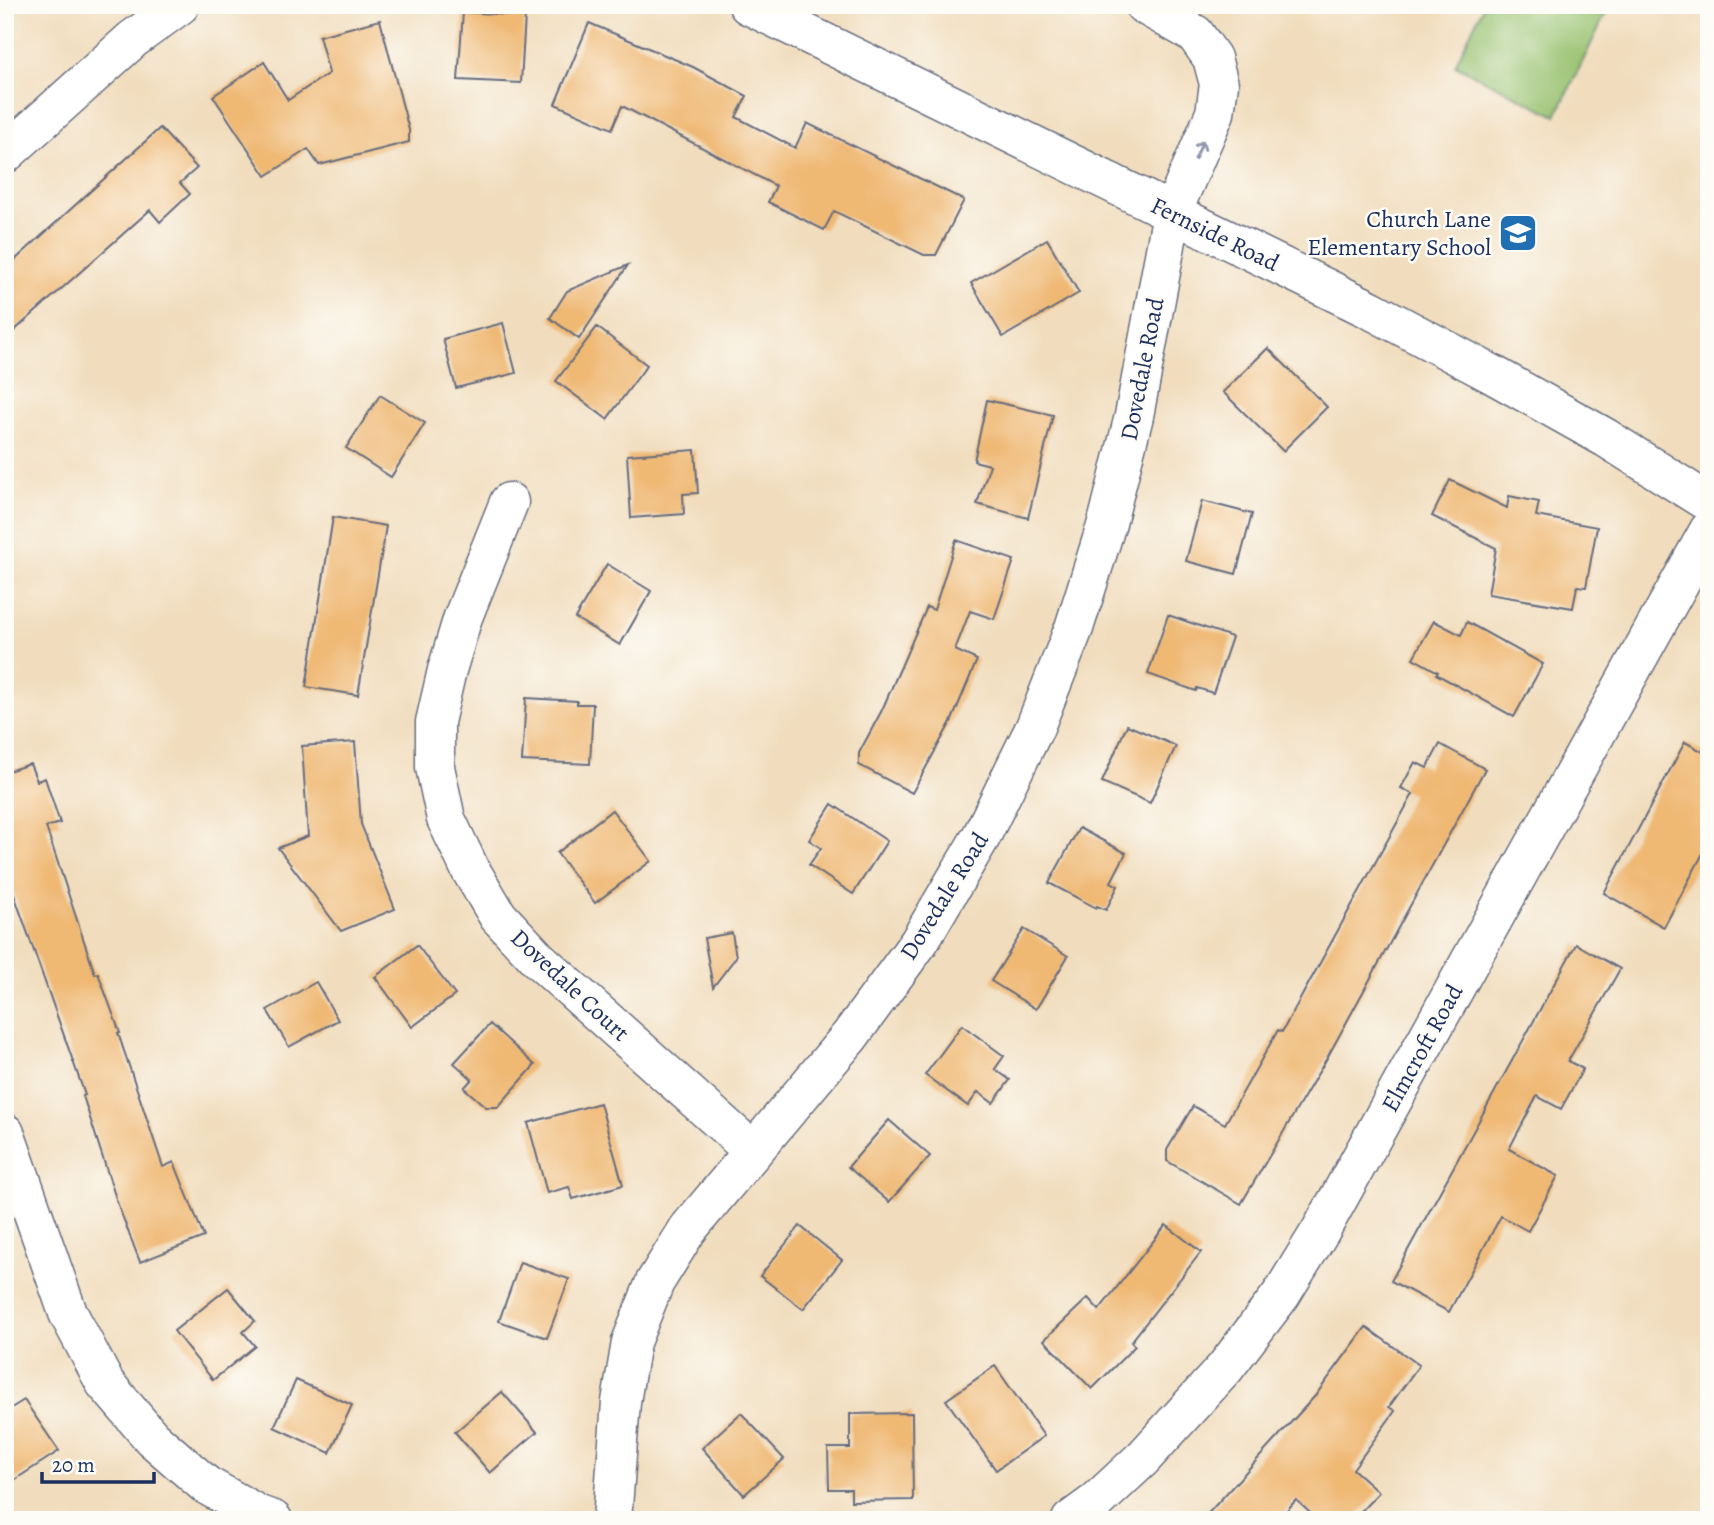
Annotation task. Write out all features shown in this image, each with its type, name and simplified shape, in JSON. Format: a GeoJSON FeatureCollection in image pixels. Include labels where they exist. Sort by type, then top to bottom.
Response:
{"type":"FeatureCollection","features":[{"type":"Feature","properties":{"kind":"street"},"geometry":{"type":"LineString","coordinates":[[5,154],[133,38],[180,5]]}},
{"type":"Feature","properties":{"kind":"street","name":"Fernside Road"},"geometry":{"type":"LineString","coordinates":[[748,5],[1371,310],[1605,438],[1709,503]]}},
{"type":"Feature","properties":{"kind":"street","name":"Dovedale Road"},"geometry":{"type":"LineString","coordinates":[[612,1520],[621,1402],[631,1342],[655,1282],[682,1240],[850,1035],[919,942],[982,835],[1035,726],[1074,628],[1107,523],[1134,416],[1172,213],[1214,113],[1219,84],[1212,58],[1195,34],[1144,5]]}},
{"type":"Feature","properties":{"kind":"street","name":"Dovedale Court"},"geometry":{"type":"LineString","coordinates":[[509,502],[463,617],[435,722],[435,767],[446,820],[470,869],[498,916],[538,959],[753,1151]]}},
{"type":"Feature","properties":{"kind":"street","name":"Elmcroft Road"},"geometry":{"type":"LineString","coordinates":[[1071,1520],[1097,1502],[1143,1458],[1225,1368],[1281,1295],[1321,1230],[1709,530]]}},
{"type":"Feature","properties":{"kind":"street"},"geometry":{"type":"LineString","coordinates":[[5,1133],[68,1312],[105,1383],[152,1438],[206,1485],[273,1520]]}},
{"type":"Feature","properties":{"kind":"green space"},"geometry":{"type":"Polygon","coordinates":[[[1484,5],[1610,5],[1556,116],[1455,65],[1484,5]]]}},
{"type":"Feature","properties":{"kind":"building"},"geometry":{"type":"Polygon","coordinates":[[[463,12],[525,16],[521,83],[458,80],[463,12]]]}},
{"type":"Feature","properties":{"kind":"building"},"geometry":{"type":"Polygon","coordinates":[[[380,20],[409,130],[409,142],[319,165],[308,149],[266,176],[213,96],[264,62],[288,100],[329,73],[319,36],[380,20]]]}},
{"type":"Feature","properties":{"kind":"building"},"geometry":{"type":"Polygon","coordinates":[[[589,23],[693,67],[747,96],[736,117],[795,148],[807,123],[964,200],[936,255],[924,255],[834,211],[824,230],[768,202],[776,186],[622,106],[612,129],[555,104],[589,23]]]}},
{"type":"Feature","properties":{"kind":"building"},"geometry":{"type":"Polygon","coordinates":[[[160,128],[197,168],[180,183],[190,194],[160,222],[150,210],[5,339],[5,269],[160,128]]]}},
{"type":"Feature","properties":{"kind":"building"},"geometry":{"type":"Polygon","coordinates":[[[1047,239],[1079,293],[1003,337],[971,283],[1047,239]]]}},
{"type":"Feature","properties":{"kind":"building"},"geometry":{"type":"Polygon","coordinates":[[[628,265],[579,339],[550,318],[567,291],[628,265]]]}},
{"type":"Feature","properties":{"kind":"building"},"geometry":{"type":"Polygon","coordinates":[[[503,323],[516,373],[456,388],[443,339],[503,323]]]}},
{"type":"Feature","properties":{"kind":"building"},"geometry":{"type":"Polygon","coordinates":[[[597,327],[647,365],[607,419],[556,381],[597,327]]]}},
{"type":"Feature","properties":{"kind":"building"},"geometry":{"type":"Polygon","coordinates":[[[1268,348],[1327,407],[1283,451],[1223,392],[1268,348]]]}},
{"type":"Feature","properties":{"kind":"building"},"geometry":{"type":"Polygon","coordinates":[[[380,395],[425,423],[391,477],[346,448],[380,395]]]}},
{"type":"Feature","properties":{"kind":"building"},"geometry":{"type":"Polygon","coordinates":[[[987,400],[1053,415],[1028,518],[977,504],[990,465],[974,461],[987,400]]]}},
{"type":"Feature","properties":{"kind":"building"},"geometry":{"type":"Polygon","coordinates":[[[695,450],[698,493],[683,494],[684,514],[631,518],[627,455],[695,450]]]}},
{"type":"Feature","properties":{"kind":"building"},"geometry":{"type":"Polygon","coordinates":[[[1450,480],[1507,508],[1509,496],[1539,502],[1536,516],[1597,527],[1586,587],[1577,586],[1573,608],[1488,594],[1496,548],[1432,516],[1450,480]]]}},
{"type":"Feature","properties":{"kind":"building"},"geometry":{"type":"Polygon","coordinates":[[[1202,501],[1252,514],[1236,574],[1186,561],[1202,501]]]}},
{"type":"Feature","properties":{"kind":"building"},"geometry":{"type":"Polygon","coordinates":[[[333,517],[386,526],[358,695],[306,687],[333,517]]]}},
{"type":"Feature","properties":{"kind":"building"},"geometry":{"type":"Polygon","coordinates":[[[956,540],[1014,560],[994,619],[970,611],[955,650],[977,660],[952,720],[912,793],[859,765],[859,753],[882,710],[927,607],[934,610],[956,540]]]}},
{"type":"Feature","properties":{"kind":"building"},"geometry":{"type":"Polygon","coordinates":[[[607,564],[651,591],[620,645],[575,618],[607,564]]]}},
{"type":"Feature","properties":{"kind":"building"},"geometry":{"type":"Polygon","coordinates":[[[1168,615],[1232,637],[1213,693],[1197,688],[1196,691],[1148,674],[1168,615]]]}},
{"type":"Feature","properties":{"kind":"building"},"geometry":{"type":"Polygon","coordinates":[[[1434,621],[1461,635],[1467,622],[1543,664],[1514,717],[1436,674],[1438,672],[1413,658],[1434,621]]]}},
{"type":"Feature","properties":{"kind":"building"},"geometry":{"type":"Polygon","coordinates":[[[526,698],[593,704],[590,764],[522,761],[526,698]]]}},
{"type":"Feature","properties":{"kind":"building"},"geometry":{"type":"Polygon","coordinates":[[[1127,725],[1176,746],[1150,803],[1102,782],[1127,725]]]}},
{"type":"Feature","properties":{"kind":"building"},"geometry":{"type":"Polygon","coordinates":[[[355,742],[361,824],[395,909],[341,931],[278,848],[308,836],[302,746],[355,742]]]}},
{"type":"Feature","properties":{"kind":"building"},"geometry":{"type":"Polygon","coordinates":[[[1685,742],[1709,755],[1709,842],[1664,927],[1604,893],[1685,742]]]}},
{"type":"Feature","properties":{"kind":"building"},"geometry":{"type":"Polygon","coordinates":[[[1440,744],[1485,769],[1327,1058],[1241,1204],[1167,1161],[1167,1150],[1193,1106],[1225,1124],[1278,1030],[1282,1032],[1413,794],[1401,788],[1415,762],[1427,768],[1440,744]]]}},
{"type":"Feature","properties":{"kind":"building"},"geometry":{"type":"Polygon","coordinates":[[[30,764],[37,781],[45,778],[60,823],[46,827],[95,974],[98,973],[120,1033],[163,1167],[174,1162],[204,1237],[140,1262],[117,1202],[83,1096],[85,1095],[5,869],[5,772],[30,764]]]}},
{"type":"Feature","properties":{"kind":"building"},"geometry":{"type":"Polygon","coordinates":[[[832,804],[887,841],[853,894],[809,865],[821,848],[809,840],[832,804]]]}},
{"type":"Feature","properties":{"kind":"building"},"geometry":{"type":"Polygon","coordinates":[[[612,810],[651,861],[595,903],[557,853],[612,810]]]}},
{"type":"Feature","properties":{"kind":"building"},"geometry":{"type":"Polygon","coordinates":[[[1079,828],[1126,853],[1111,882],[1118,886],[1106,910],[1097,906],[1096,908],[1049,883],[1079,828]]]}},
{"type":"Feature","properties":{"kind":"building"},"geometry":{"type":"Polygon","coordinates":[[[1024,929],[1068,956],[1036,1009],[991,981],[1024,929]]]}},
{"type":"Feature","properties":{"kind":"building"},"geometry":{"type":"Polygon","coordinates":[[[732,933],[736,957],[713,987],[704,938],[732,933]]]}},
{"type":"Feature","properties":{"kind":"building"},"geometry":{"type":"Polygon","coordinates":[[[1576,944],[1620,969],[1568,1061],[1583,1069],[1561,1109],[1537,1096],[1509,1149],[1558,1176],[1528,1231],[1501,1216],[1449,1312],[1391,1281],[1576,944]]]}},
{"type":"Feature","properties":{"kind":"building"},"geometry":{"type":"Polygon","coordinates":[[[417,945],[455,995],[412,1027],[375,977],[417,945]]]}},
{"type":"Feature","properties":{"kind":"building"},"geometry":{"type":"Polygon","coordinates":[[[316,982],[338,1020],[289,1047],[267,1010],[316,982]]]}},
{"type":"Feature","properties":{"kind":"building"},"geometry":{"type":"Polygon","coordinates":[[[490,1024],[535,1065],[498,1107],[486,1107],[464,1088],[472,1079],[454,1063],[490,1024]]]}},
{"type":"Feature","properties":{"kind":"building"},"geometry":{"type":"Polygon","coordinates":[[[962,1025],[1004,1056],[995,1069],[1010,1080],[993,1103],[978,1092],[968,1106],[925,1075],[962,1025]]]}},
{"type":"Feature","properties":{"kind":"building"},"geometry":{"type":"Polygon","coordinates":[[[600,1103],[623,1185],[573,1199],[569,1187],[547,1193],[528,1123],[600,1103]]]}},
{"type":"Feature","properties":{"kind":"building"},"geometry":{"type":"Polygon","coordinates":[[[889,1120],[930,1156],[889,1202],[848,1167],[889,1120]]]}},
{"type":"Feature","properties":{"kind":"building"},"geometry":{"type":"Polygon","coordinates":[[[1166,1225],[1201,1252],[1131,1342],[1135,1346],[1092,1389],[1044,1340],[1088,1298],[1099,1310],[1166,1225]]]}},
{"type":"Feature","properties":{"kind":"building"},"geometry":{"type":"Polygon","coordinates":[[[800,1226],[842,1260],[803,1309],[760,1276],[800,1226]]]}},
{"type":"Feature","properties":{"kind":"building"},"geometry":{"type":"Polygon","coordinates":[[[520,1262],[569,1279],[547,1338],[499,1321],[520,1262]]]}},
{"type":"Feature","properties":{"kind":"building"},"geometry":{"type":"Polygon","coordinates":[[[228,1288],[255,1321],[243,1332],[255,1346],[213,1380],[174,1331],[228,1288]]]}},
{"type":"Feature","properties":{"kind":"building"},"geometry":{"type":"Polygon","coordinates":[[[1366,1327],[1419,1365],[1389,1407],[1395,1411],[1353,1469],[1379,1492],[1353,1520],[1318,1520],[1296,1500],[1278,1520],[1202,1520],[1315,1396],[1366,1327]]]}},
{"type":"Feature","properties":{"kind":"building"},"geometry":{"type":"Polygon","coordinates":[[[995,1366],[1044,1436],[996,1470],[946,1400],[995,1366]]]}},
{"type":"Feature","properties":{"kind":"building"},"geometry":{"type":"Polygon","coordinates":[[[296,1380],[352,1405],[330,1453],[274,1427],[296,1380]]]}},
{"type":"Feature","properties":{"kind":"building"},"geometry":{"type":"Polygon","coordinates":[[[502,1392],[537,1432],[490,1473],[455,1432],[502,1392]]]}},
{"type":"Feature","properties":{"kind":"building"},"geometry":{"type":"Polygon","coordinates":[[[24,1400],[59,1451],[5,1486],[5,1412],[24,1400]]]}},
{"type":"Feature","properties":{"kind":"building"},"geometry":{"type":"Polygon","coordinates":[[[741,1413],[784,1459],[744,1495],[702,1448],[741,1413]]]}},
{"type":"Feature","properties":{"kind":"building"},"geometry":{"type":"Polygon","coordinates":[[[912,1413],[913,1500],[851,1501],[851,1489],[829,1489],[828,1448],[850,1448],[850,1414],[912,1413]]]}},
{"type":"Feature","properties":{"kind":"place","name":"Church Lane Elementary School"},"geometry":{"type":"Point","coordinates":[1518,233]}}]}
